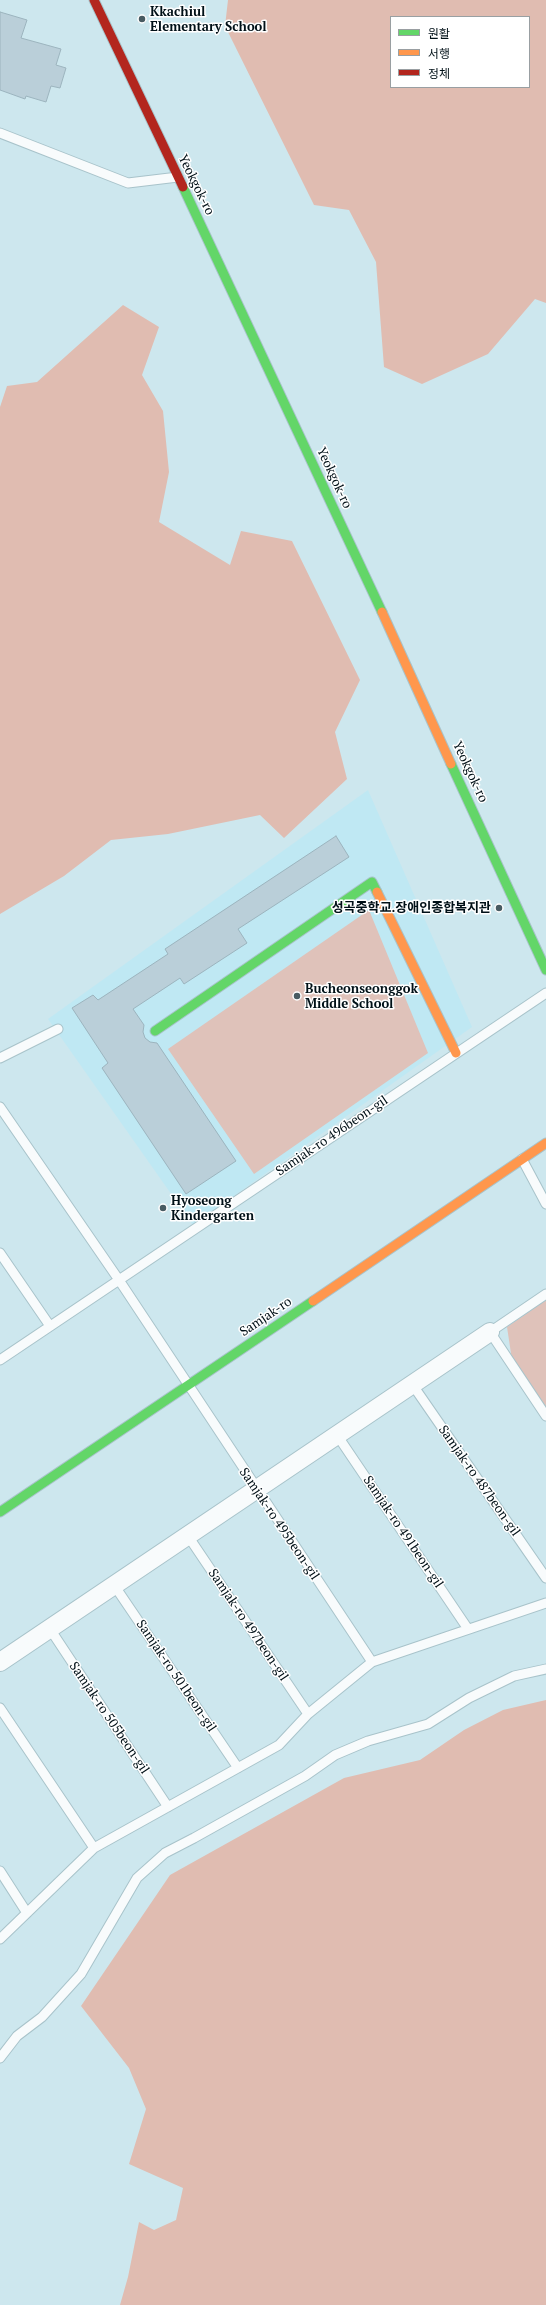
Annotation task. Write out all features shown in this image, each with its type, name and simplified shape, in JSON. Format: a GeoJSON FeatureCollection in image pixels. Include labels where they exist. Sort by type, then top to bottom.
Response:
{"type":"FeatureCollection","features":[{"type":"Feature","properties":{"kind":"street","name":"Yeokgok-ro"},"geometry":{"type":"LineString","coordinates":[[94,0],[261,350],[546,970]]}},
{"type":"Feature","properties":{"kind":"street"},"geometry":{"type":"LineString","coordinates":[[154,1031],[372,882],[456,1053]]}},
{"type":"Feature","properties":{"kind":"street","name":"Samjak-ro"},"geometry":{"type":"LineString","coordinates":[[0,1512],[546,1143]]}},
{"type":"Feature","properties":{"kind":"street"},"geometry":{"type":"LineString","coordinates":[[0,1662],[490,1332]]}},
{"type":"Feature","properties":{"kind":"lane"},"geometry":{"type":"LineString","coordinates":[[0,133],[128,183],[178,177]]}},
{"type":"Feature","properties":{"kind":"lane","name":"Samjak-ro 496beon-gil"},"geometry":{"type":"LineString","coordinates":[[0,1360],[546,993]]}},
{"type":"Feature","properties":{"kind":"lane"},"geometry":{"type":"LineString","coordinates":[[0,1058],[58,1029]]}},
{"type":"Feature","properties":{"kind":"lane"},"geometry":{"type":"LineString","coordinates":[[0,1107],[119,1280],[187,1385]]}},
{"type":"Feature","properties":{"kind":"lane"},"geometry":{"type":"LineString","coordinates":[[522,1159],[546,1204]]}},
{"type":"Feature","properties":{"kind":"lane"},"geometry":{"type":"LineString","coordinates":[[0,1253],[50,1326]]}},
{"type":"Feature","properties":{"kind":"lane"},"geometry":{"type":"LineString","coordinates":[[546,1294],[490,1332],[546,1416]]}},
{"type":"Feature","properties":{"kind":"lane","name":"Samjak-ro 487beon-gil"},"geometry":{"type":"LineString","coordinates":[[412,1384],[546,1578]]}},
{"type":"Feature","properties":{"kind":"lane","name":"Samjak-ro 495beon-gil"},"geometry":{"type":"LineString","coordinates":[[187,1385],[372,1662]]}},
{"type":"Feature","properties":{"kind":"lane","name":"Samjak-ro 491beon-gil"},"geometry":{"type":"LineString","coordinates":[[337,1435],[468,1629]]}},
{"type":"Feature","properties":{"kind":"lane","name":"Samjak-ro 497beon-gil"},"geometry":{"type":"LineString","coordinates":[[188,1536],[308,1714]]}},
{"type":"Feature","properties":{"kind":"lane","name":"Samjak-ro 501beon-gil"},"geometry":{"type":"LineString","coordinates":[[114,1585],[238,1768]]}},
{"type":"Feature","properties":{"kind":"lane"},"geometry":{"type":"LineString","coordinates":[[0,1940],[94,1848],[279,1745],[308,1714],[372,1662],[546,1603]]}},
{"type":"Feature","properties":{"kind":"lane","name":"Samjak-ro 505beon-gil"},"geometry":{"type":"LineString","coordinates":[[50,1629],[168,1806]]}},
{"type":"Feature","properties":{"kind":"lane"},"geometry":{"type":"LineString","coordinates":[[0,2058],[17,2036],[42,2017],[81,1974],[137,1878],[165,1853],[305,1776],[335,1755],[368,1741],[428,1724],[469,1698],[514,1676],[546,1669]]}},
{"type":"Feature","properties":{"kind":"lane"},"geometry":{"type":"LineString","coordinates":[[0,1708],[94,1848]]}},
{"type":"Feature","properties":{"kind":"lane"},"geometry":{"type":"LineString","coordinates":[[0,1871],[27,1913]]}},
{"type":"Feature","properties":{"kind":"shaded area"},"geometry":{"type":"Polygon","coordinates":[[[228,0],[546,0],[546,303],[535,299],[488,354],[422,384],[384,367],[376,262],[349,210],[314,205],[225,26],[228,0]]]}},
{"type":"Feature","properties":{"kind":"shaded area"},"geometry":{"type":"Polygon","coordinates":[[[123,305],[159,327],[142,375],[163,411],[169,472],[159,522],[230,565],[241,531],[292,541],[360,680],[335,732],[347,779],[284,838],[260,815],[168,834],[111,840],[64,876],[0,914],[0,407],[7,386],[37,382],[123,305]]]}},
{"type":"Feature","properties":{"kind":"shaded area"},"geometry":{"type":"Polygon","coordinates":[[[368,790],[472,1027],[193,1225],[48,1019],[368,790]]]}},
{"type":"Feature","properties":{"kind":"shaded area"},"geometry":{"type":"Polygon","coordinates":[[[369,910],[428,1053],[254,1174],[168,1049],[369,910]]]}},
{"type":"Feature","properties":{"kind":"shaded area"},"geometry":{"type":"Polygon","coordinates":[[[546,1300],[546,1410],[512,1360],[507,1327],[546,1300]]]}},
{"type":"Feature","properties":{"kind":"shaded area"},"geometry":{"type":"Polygon","coordinates":[[[546,1700],[546,2305],[120,2305],[128,2277],[139,2222],[154,2230],[176,2220],[183,2188],[129,2164],[146,2109],[129,2068],[81,2006],[170,1875],[344,1778],[420,1760],[464,1730],[503,1710],[546,1700]]]}},
{"type":"Feature","properties":{"kind":"building"},"geometry":{"type":"Polygon","coordinates":[[[0,12],[27,20],[21,38],[61,49],[56,65],[66,68],[60,88],[51,86],[46,102],[26,96],[25,99],[0,90],[0,12]]]}},
{"type":"Feature","properties":{"kind":"building"},"geometry":{"type":"Polygon","coordinates":[[[336,836],[349,857],[238,929],[247,943],[184,984],[180,978],[133,1009],[144,1025],[143,1032],[145,1038],[150,1042],[157,1043],[236,1161],[186,1194],[102,1068],[108,1063],[72,1008],[93,995],[98,1000],[168,954],[165,949],[336,836]]]}},
{"type":"Feature","properties":{"kind":"traffic: fast"},"geometry":{"type":"LineString","coordinates":[[183,187],[382,612]]}},
{"type":"Feature","properties":{"kind":"traffic: fast"},"geometry":{"type":"LineString","coordinates":[[451,764],[546,970]]}},
{"type":"Feature","properties":{"kind":"traffic: fast"},"geometry":{"type":"LineString","coordinates":[[155,1031],[372,882],[377,892]]}},
{"type":"Feature","properties":{"kind":"traffic: fast"},"geometry":{"type":"LineString","coordinates":[[0,1512],[313,1301]]}},
{"type":"Feature","properties":{"kind":"traffic: slow"},"geometry":{"type":"LineString","coordinates":[[382,612],[451,764]]}},
{"type":"Feature","properties":{"kind":"traffic: slow"},"geometry":{"type":"LineString","coordinates":[[377,892],[456,1053]]}},
{"type":"Feature","properties":{"kind":"traffic: slow"},"geometry":{"type":"LineString","coordinates":[[313,1301],[546,1143]]}},
{"type":"Feature","properties":{"kind":"traffic: jam"},"geometry":{"type":"LineString","coordinates":[[94,0],[183,187]]}},
{"type":"Feature","properties":{"kind":"place","name":"Kkachiul Elementary School"},"geometry":{"type":"Point","coordinates":[142,19]}},
{"type":"Feature","properties":{"kind":"place","name":"성곡중학교.장애인종합복지관"},"geometry":{"type":"Point","coordinates":[499,908]}},
{"type":"Feature","properties":{"kind":"place","name":"Bucheonseonggok Middle School"},"geometry":{"type":"Point","coordinates":[297,996]}},
{"type":"Feature","properties":{"kind":"place","name":"Hyoseong Kindergarten"},"geometry":{"type":"Point","coordinates":[163,1208]}}]}
